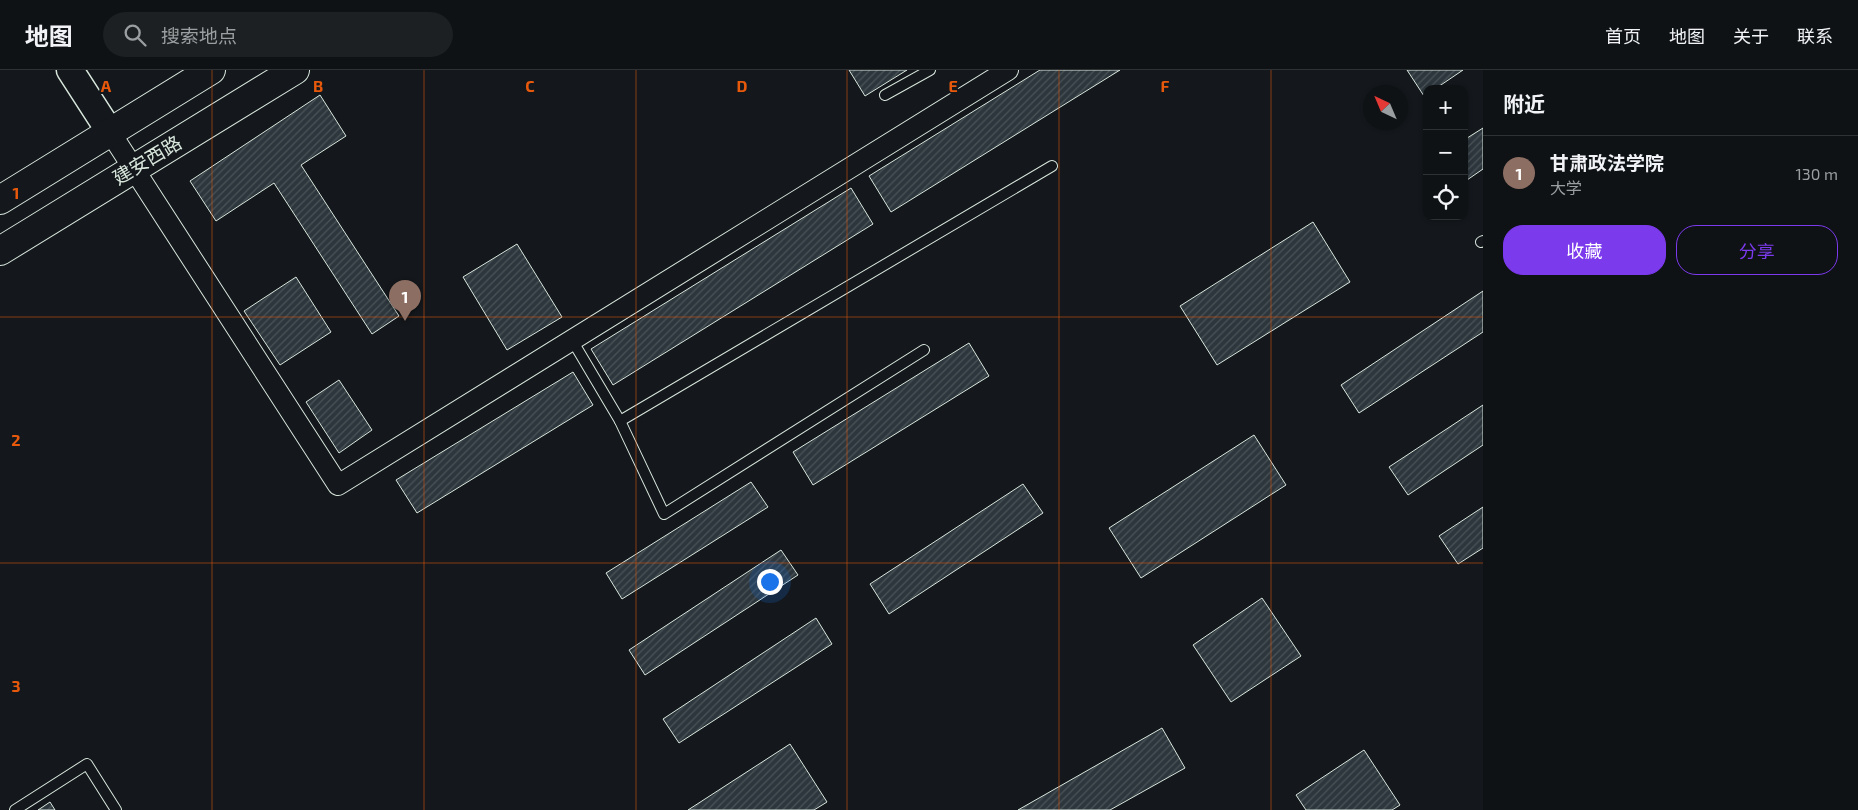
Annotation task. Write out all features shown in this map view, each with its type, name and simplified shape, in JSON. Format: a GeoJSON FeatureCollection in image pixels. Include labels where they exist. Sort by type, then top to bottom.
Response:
{"type":"FeatureCollection","features":[{"type":"Feature","properties":{"kind":"main road"},"geometry":{"type":"LineString","coordinates":[[0,200],[211,70]]}},
{"type":"Feature","properties":{"kind":"main road","name":"建安西路"},"geometry":{"type":"LineString","coordinates":[[0,251],[296,70]]}},
{"type":"Feature","properties":{"kind":"street"},"geometry":{"type":"LineString","coordinates":[[70,70],[338,485],[1008,70]]}},
{"type":"Feature","properties":{"kind":"lane"},"geometry":{"type":"LineString","coordinates":[[885,95],[930,70]]}},
{"type":"Feature","properties":{"kind":"lane"},"geometry":{"type":"LineString","coordinates":[[620,421],[1052,166]]}},
{"type":"Feature","properties":{"kind":"lane"},"geometry":{"type":"LineString","coordinates":[[572,340],[620,421],[664,514],[924,350]]}},
{"type":"Feature","properties":{"kind":"lane"},"geometry":{"type":"LineString","coordinates":[[15,810],[87,764],[116,810]]}},
{"type":"Feature","properties":{"kind":"building"},"geometry":{"type":"Polygon","coordinates":[[[849,70],[907,70],[865,96],[849,70]]]}},
{"type":"Feature","properties":{"kind":"building"},"geometry":{"type":"Polygon","coordinates":[[[1040,70],[1120,70],[891,212],[869,176],[1040,70]]]}},
{"type":"Feature","properties":{"kind":"building"},"geometry":{"type":"Polygon","coordinates":[[[1407,70],[1463,70],[1441,85],[1423,85],[1423,94],[1407,70]]]}},
{"type":"Feature","properties":{"kind":"building"},"geometry":{"type":"Polygon","coordinates":[[[320,95],[346,136],[301,165],[399,316],[372,334],[274,183],[216,221],[190,181],[320,95]]]}},
{"type":"Feature","properties":{"kind":"building"},"geometry":{"type":"Polygon","coordinates":[[[1483,128],[1483,169],[1468,179],[1468,175],[1468,137],[1483,128]]]}},
{"type":"Feature","properties":{"kind":"building"},"geometry":{"type":"Polygon","coordinates":[[[851,188],[873,224],[613,385],[591,349],[851,188]]]}},
{"type":"Feature","properties":{"kind":"building"},"geometry":{"type":"Polygon","coordinates":[[[1313,222],[1350,282],[1217,365],[1180,306],[1313,222]]]}},
{"type":"Feature","properties":{"kind":"building"},"geometry":{"type":"Polygon","coordinates":[[[517,244],[562,317],[507,350],[463,277],[517,244]]]}},
{"type":"Feature","properties":{"kind":"building"},"geometry":{"type":"Polygon","coordinates":[[[296,277],[331,332],[280,365],[244,311],[296,277]]]}},
{"type":"Feature","properties":{"kind":"building"},"geometry":{"type":"Polygon","coordinates":[[[1483,291],[1483,332],[1359,413],[1341,385],[1483,291]]]}},
{"type":"Feature","properties":{"kind":"building"},"geometry":{"type":"Polygon","coordinates":[[[969,343],[989,376],[813,485],[793,452],[969,343]]]}},
{"type":"Feature","properties":{"kind":"building"},"geometry":{"type":"Polygon","coordinates":[[[573,372],[593,405],[417,513],[396,480],[573,372]]]}},
{"type":"Feature","properties":{"kind":"building"},"geometry":{"type":"Polygon","coordinates":[[[339,380],[372,430],[339,453],[306,402],[339,380]]]}},
{"type":"Feature","properties":{"kind":"building"},"geometry":{"type":"Polygon","coordinates":[[[1483,405],[1483,445],[1408,495],[1389,467],[1483,405]]]}},
{"type":"Feature","properties":{"kind":"building"},"geometry":{"type":"Polygon","coordinates":[[[1254,435],[1286,485],[1141,578],[1109,528],[1254,435]]]}},
{"type":"Feature","properties":{"kind":"building"},"geometry":{"type":"Polygon","coordinates":[[[751,482],[768,507],[622,599],[606,573],[751,482]]]}},
{"type":"Feature","properties":{"kind":"building"},"geometry":{"type":"Polygon","coordinates":[[[1023,484],[1043,513],[889,614],[870,584],[1023,484]]]}},
{"type":"Feature","properties":{"kind":"building"},"geometry":{"type":"Polygon","coordinates":[[[1483,507],[1483,548],[1458,564],[1439,536],[1483,507]]]}},
{"type":"Feature","properties":{"kind":"building"},"geometry":{"type":"Polygon","coordinates":[[[781,550],[798,575],[645,675],[629,650],[781,550]]]}},
{"type":"Feature","properties":{"kind":"building"},"geometry":{"type":"Polygon","coordinates":[[[1262,598],[1301,656],[1231,702],[1193,645],[1262,598]]]}},
{"type":"Feature","properties":{"kind":"building"},"geometry":{"type":"Polygon","coordinates":[[[816,618],[832,644],[679,743],[663,719],[816,618]]]}},
{"type":"Feature","properties":{"kind":"building"},"geometry":{"type":"Polygon","coordinates":[[[1162,728],[1185,768],[1110,810],[1018,810],[1162,728]]]}},
{"type":"Feature","properties":{"kind":"building"},"geometry":{"type":"Polygon","coordinates":[[[790,744],[827,802],[814,810],[688,810],[790,744]]]}},
{"type":"Feature","properties":{"kind":"building"},"geometry":{"type":"Polygon","coordinates":[[[1364,750],[1400,805],[1392,810],[1306,810],[1296,795],[1364,750]]]}},
{"type":"Feature","properties":{"kind":"building"},"geometry":{"type":"Polygon","coordinates":[[[50,802],[55,810],[38,810],[50,802]]]}},
{"type":"Feature","properties":{"kind":"place","name":"甘肃政法学院"},"geometry":{"type":"Point","coordinates":[405,321]}}]}
